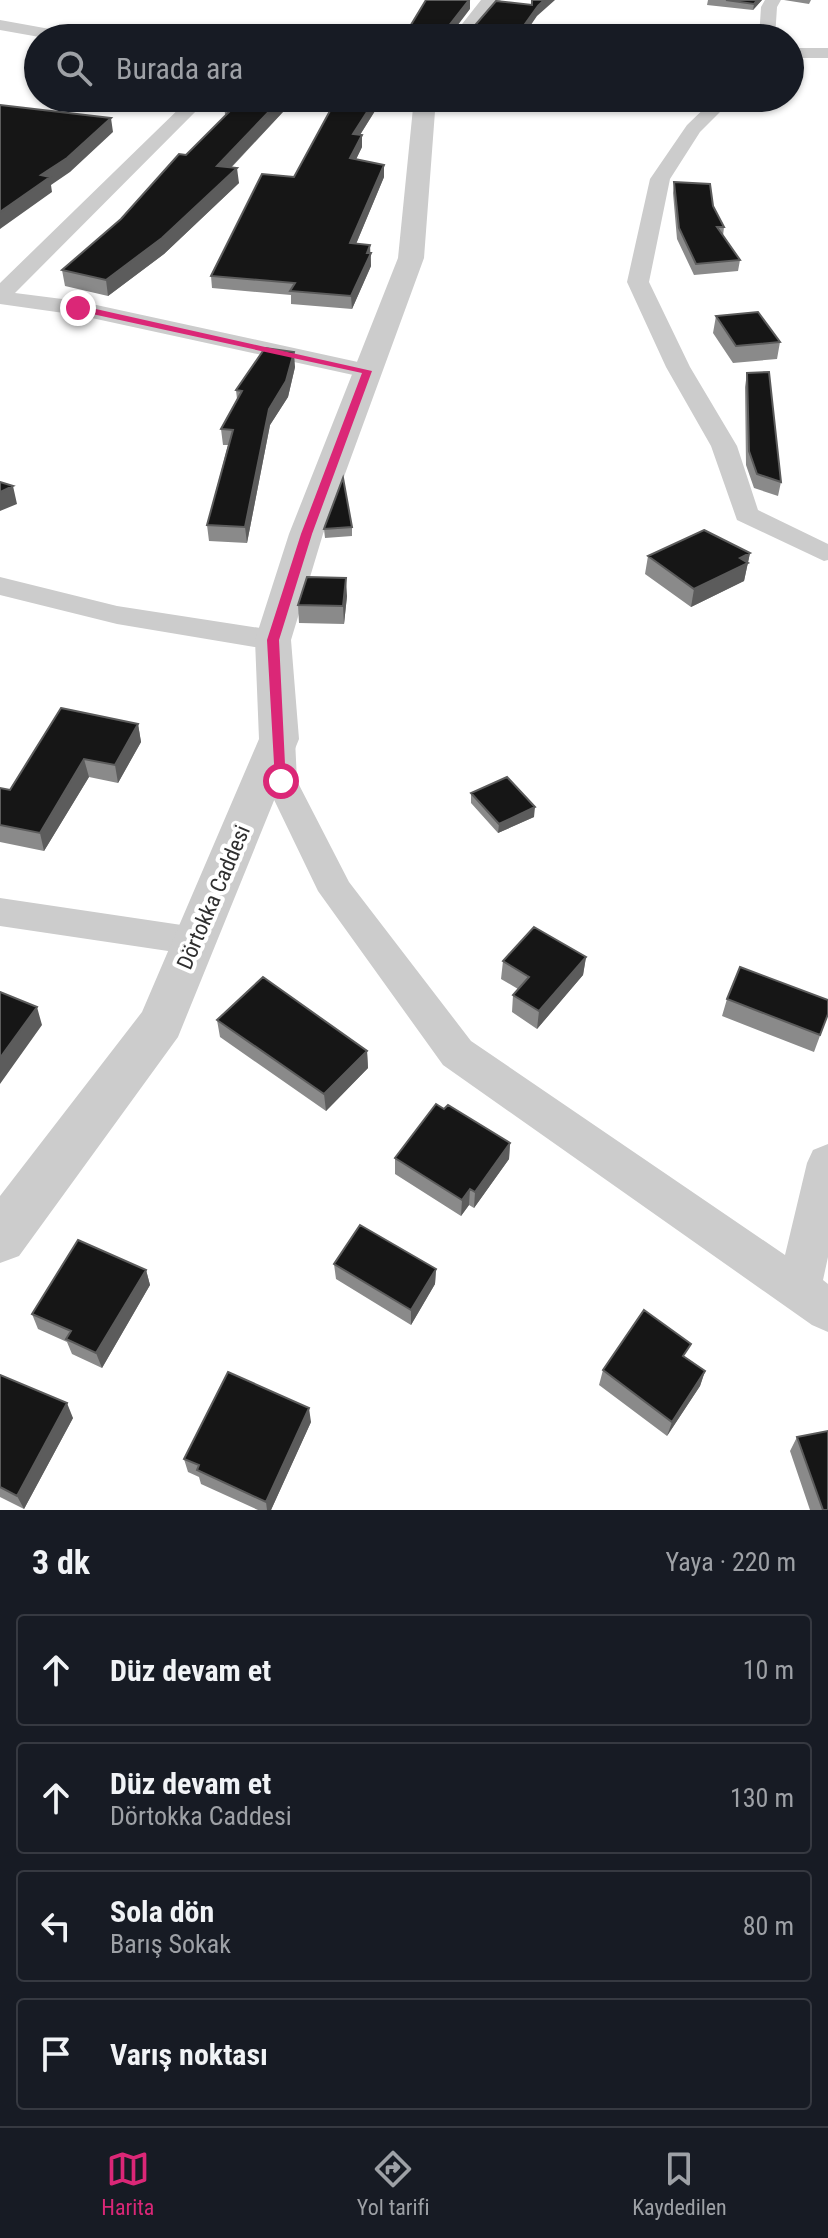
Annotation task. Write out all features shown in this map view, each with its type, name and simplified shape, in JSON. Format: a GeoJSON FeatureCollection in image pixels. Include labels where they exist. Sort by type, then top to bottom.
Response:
{"type":"FeatureCollection","features":[{"type":"Feature","properties":{"kind":"street"},"geometry":{"type":"LineString","coordinates":[[472,24],[491,0]]}},
{"type":"Feature","properties":{"kind":"street"},"geometry":{"type":"LineString","coordinates":[[768,24],[769,7],[773,0]]}},
{"type":"Feature","properties":{"kind":"street"},"geometry":{"type":"LineString","coordinates":[[0,25],[24,29]]}},
{"type":"Feature","properties":{"kind":"street"},"geometry":{"type":"LineString","coordinates":[[804,52],[828,53]]}},
{"type":"Feature","properties":{"kind":"street"},"geometry":{"type":"LineString","coordinates":[[0,296],[186,112]]}},
{"type":"Feature","properties":{"kind":"street","name":"Dörtokka Caddesi"},"geometry":{"type":"LineString","coordinates":[[0,1238],[161,1023],[279,739],[273,640],[306,534],[411,258],[424,112]]}},
{"type":"Feature","properties":{"kind":"street"},"geometry":{"type":"LineString","coordinates":[[711,112],[693,129],[660,179],[638,282],[678,367],[724,446],[746,514],[827,555]]}},
{"type":"Feature","properties":{"kind":"street"},"geometry":{"type":"LineString","coordinates":[[0,296],[78,308],[367,371]]}},
{"type":"Feature","properties":{"kind":"street"},"geometry":{"type":"LineString","coordinates":[[0,586],[117,615],[273,640]]}},
{"type":"Feature","properties":{"kind":"street"},"geometry":{"type":"LineString","coordinates":[[279,739],[281,781],[336,891],[457,1053],[814,1300],[828,1163]]}},
{"type":"Feature","properties":{"kind":"street"},"geometry":{"type":"LineString","coordinates":[[0,912],[195,941]]}},
{"type":"Feature","properties":{"kind":"building"},"geometry":{"type":"Polygon","coordinates":[[[426,0],[469,0],[450,24],[411,24],[426,0]]]}},
{"type":"Feature","properties":{"kind":"building"},"geometry":{"type":"Polygon","coordinates":[[[532,0],[544,0],[525,24],[476,24],[496,1],[532,5],[532,0]]]}},
{"type":"Feature","properties":{"kind":"building"},"geometry":{"type":"Polygon","coordinates":[[[726,0],[757,0],[754,4],[726,0]]]}},
{"type":"Feature","properties":{"kind":"building"},"geometry":{"type":"Polygon","coordinates":[[[0,105],[24,108],[24,112],[60,112],[111,118],[67,158],[41,175],[50,177],[0,212],[0,105]]]}},
{"type":"Feature","properties":{"kind":"building"},"geometry":{"type":"Polygon","coordinates":[[[229,112],[269,112],[217,166],[237,168],[162,238],[106,280],[62,270],[121,219],[179,154],[186,155],[229,112]]]}},
{"type":"Feature","properties":{"kind":"building"},"geometry":{"type":"Polygon","coordinates":[[[329,112],[367,112],[353,134],[362,135],[350,158],[384,165],[350,243],[370,245],[367,253],[371,253],[351,296],[290,291],[295,283],[211,276],[262,174],[294,177],[329,112]]]}},
{"type":"Feature","properties":{"kind":"building"},"geometry":{"type":"Polygon","coordinates":[[[674,182],[710,184],[713,206],[724,227],[717,227],[740,260],[696,264],[679,228],[674,182]]]}},
{"type":"Feature","properties":{"kind":"building"},"geometry":{"type":"Polygon","coordinates":[[[758,312],[780,342],[736,346],[716,316],[758,312]]]}},
{"type":"Feature","properties":{"kind":"building"},"geometry":{"type":"Polygon","coordinates":[[[265,348],[294,352],[286,381],[269,409],[245,527],[207,525],[233,430],[221,429],[242,391],[236,390],[265,348]]]}},
{"type":"Feature","properties":{"kind":"building"},"geometry":{"type":"Polygon","coordinates":[[[769,372],[781,482],[757,474],[749,451],[747,373],[769,372]]]}},
{"type":"Feature","properties":{"kind":"building"},"geometry":{"type":"Polygon","coordinates":[[[343,478],[352,527],[324,529],[325,526],[343,478]]]}},
{"type":"Feature","properties":{"kind":"building"},"geometry":{"type":"Polygon","coordinates":[[[0,482],[13,486],[0,492],[0,482]]]}},
{"type":"Feature","properties":{"kind":"building"},"geometry":{"type":"Polygon","coordinates":[[[704,530],[750,553],[740,558],[748,563],[694,589],[648,556],[704,530]]]}},
{"type":"Feature","properties":{"kind":"building"},"geometry":{"type":"Polygon","coordinates":[[[307,577],[346,578],[343,606],[298,605],[307,577]]]}},
{"type":"Feature","properties":{"kind":"building"},"geometry":{"type":"Polygon","coordinates":[[[61,708],[138,724],[115,765],[84,759],[40,833],[0,825],[0,788],[10,790],[61,708]]]}},
{"type":"Feature","properties":{"kind":"building"},"geometry":{"type":"Polygon","coordinates":[[[507,777],[535,807],[499,824],[471,793],[507,777]]]}},
{"type":"Feature","properties":{"kind":"building"},"geometry":{"type":"Polygon","coordinates":[[[534,927],[586,957],[539,1011],[513,995],[529,977],[503,961],[534,927]]]}},
{"type":"Feature","properties":{"kind":"building"},"geometry":{"type":"Polygon","coordinates":[[[740,967],[828,1000],[828,1014],[820,1035],[727,999],[740,967]]]}},
{"type":"Feature","properties":{"kind":"building"},"geometry":{"type":"Polygon","coordinates":[[[263,977],[367,1051],[324,1094],[217,1020],[263,977]]]}},
{"type":"Feature","properties":{"kind":"building"},"geometry":{"type":"Polygon","coordinates":[[[0,992],[37,1007],[0,1058],[0,992]]]}},
{"type":"Feature","properties":{"kind":"building"},"geometry":{"type":"Polygon","coordinates":[[[436,1104],[444,1109],[448,1105],[510,1143],[475,1192],[470,1189],[462,1200],[395,1158],[436,1104]]]}},
{"type":"Feature","properties":{"kind":"building"},"geometry":{"type":"Polygon","coordinates":[[[360,1225],[436,1269],[411,1310],[334,1264],[360,1225]]]}},
{"type":"Feature","properties":{"kind":"building"},"geometry":{"type":"Polygon","coordinates":[[[78,1240],[146,1270],[96,1353],[66,1339],[71,1331],[32,1314],[78,1240]]]}},
{"type":"Feature","properties":{"kind":"building"},"geometry":{"type":"Polygon","coordinates":[[[644,1310],[691,1344],[683,1356],[705,1371],[672,1422],[603,1370],[644,1310]]]}},
{"type":"Feature","properties":{"kind":"building"},"geometry":{"type":"Polygon","coordinates":[[[228,1372],[309,1408],[266,1502],[197,1470],[199,1465],[184,1459],[228,1372]]]}},
{"type":"Feature","properties":{"kind":"building"},"geometry":{"type":"Polygon","coordinates":[[[0,1375],[67,1403],[17,1496],[0,1487],[0,1375]]]}},
{"type":"Feature","properties":{"kind":"building"},"geometry":{"type":"Polygon","coordinates":[[[828,1431],[828,1510],[823,1510],[797,1437],[828,1431]]]}},
{"type":"Feature","properties":{"kind":"route"},"geometry":{"type":"LineString","coordinates":[[78,308],[367,371],[306,534],[273,640],[281,781]]}}]}
